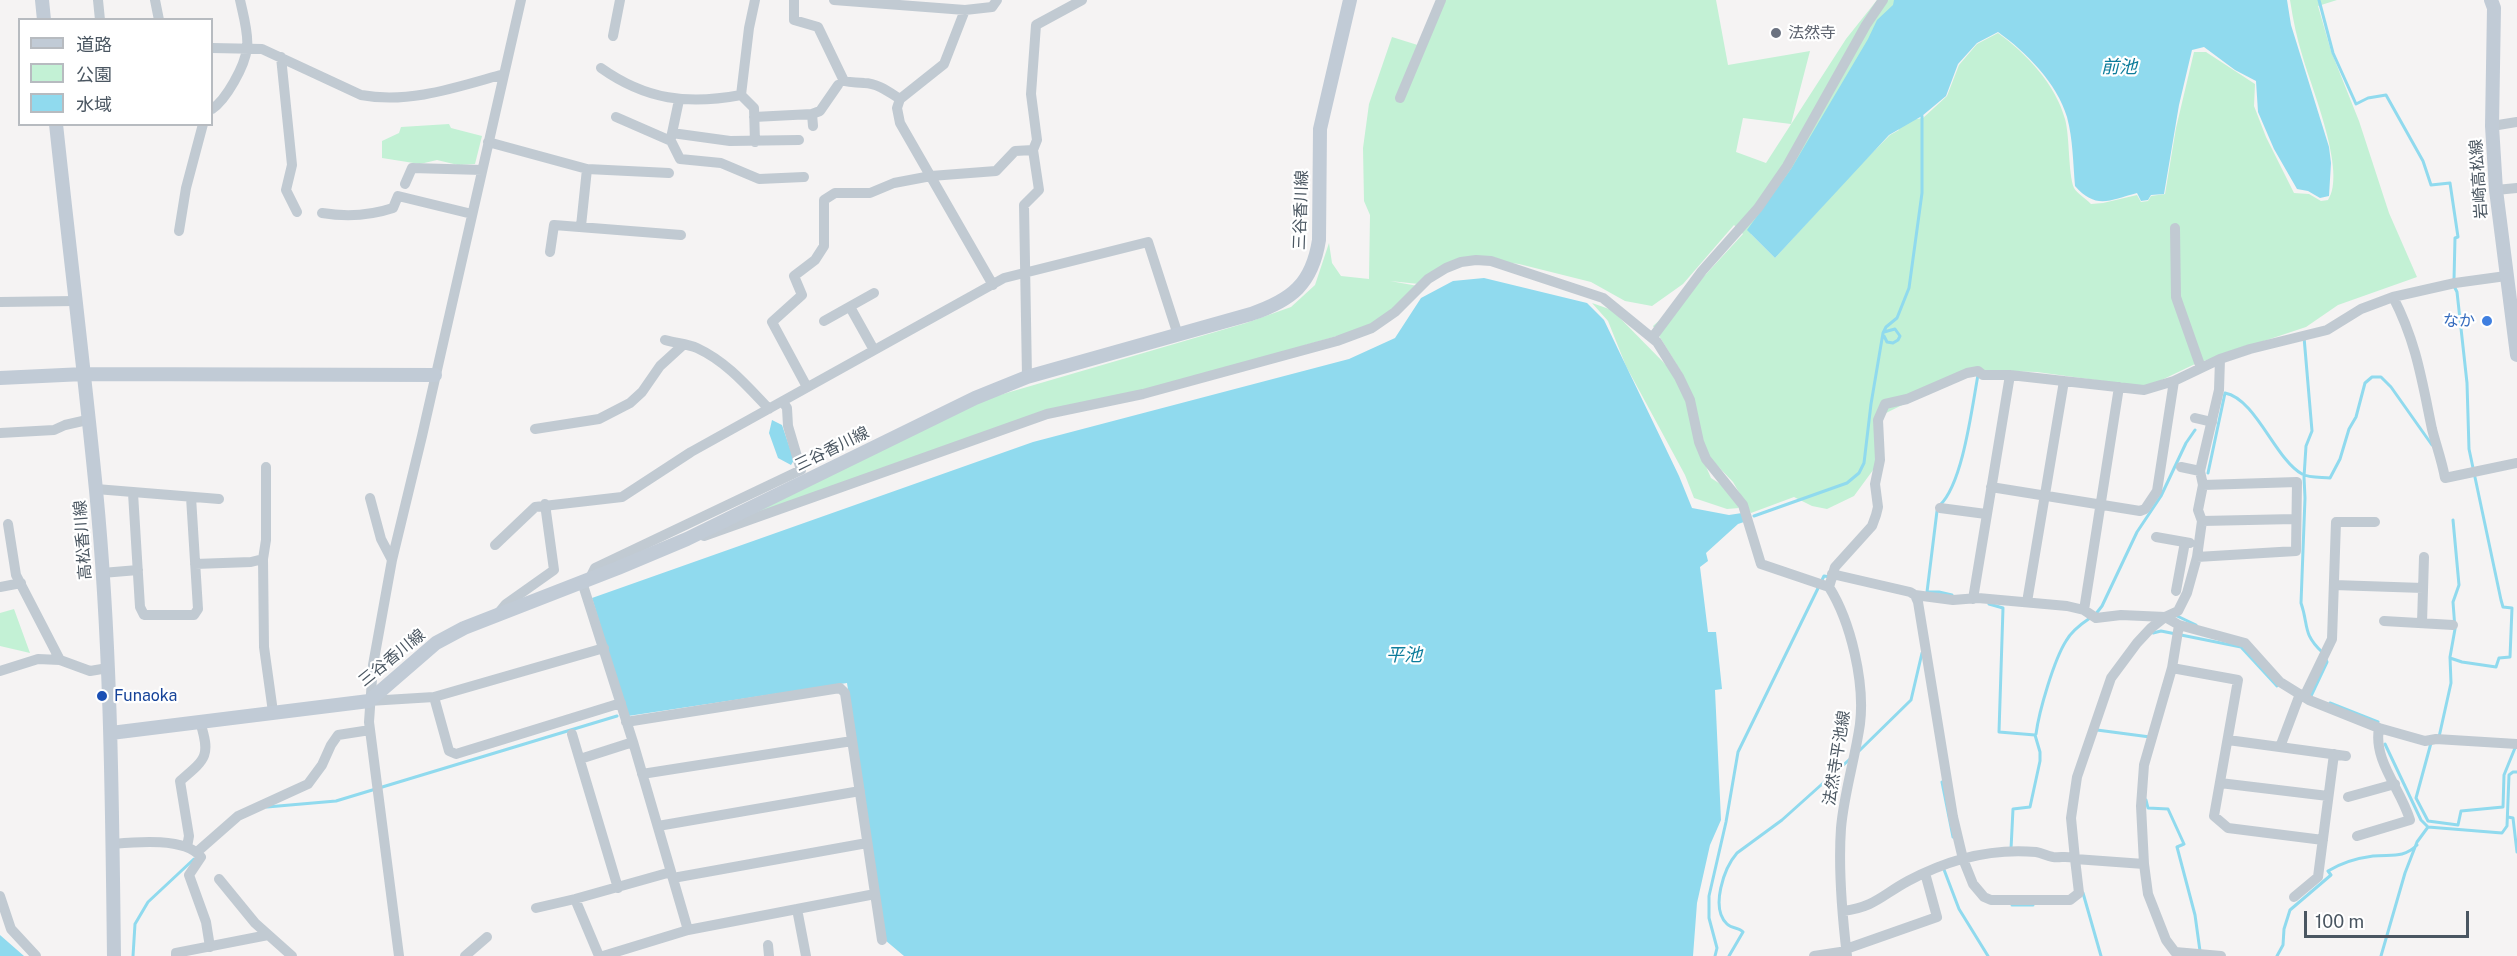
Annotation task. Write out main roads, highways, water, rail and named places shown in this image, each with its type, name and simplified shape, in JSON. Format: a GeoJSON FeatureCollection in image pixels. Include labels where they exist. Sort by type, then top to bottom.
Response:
{"type":"FeatureCollection","features":[{"type":"Feature","properties":{"kind":"main road"},"geometry":{"type":"LineString","coordinates":[[42,0],[44,18]]}},
{"type":"Feature","properties":{"kind":"main road","name":"三谷香川線"},"geometry":{"type":"LineString","coordinates":[[111,733],[369,701],[436,643],[464,628],[586,581],[687,538],[966,402],[1027,377],[1270,308],[1286,299],[1308,276],[1316,258],[1319,240],[1320,129],[1350,0]]}},
{"type":"Feature","properties":{"kind":"main road","name":"岩崎高松線"},"geometry":{"type":"LineString","coordinates":[[2491,0],[2494,8],[2492,126],[2496,190],[2517,355]]}},
{"type":"Feature","properties":{"kind":"main road","name":"高松香川線"},"geometry":{"type":"LineString","coordinates":[[56,126],[96,489],[102,573],[111,733],[114,956]]}},
{"type":"Feature","properties":{"kind":"main road"},"geometry":{"type":"LineString","coordinates":[[0,378],[84,374],[435,375]]}},
{"type":"Feature","properties":{"kind":"water","name":"前池"},"geometry":{"type":"Polygon","coordinates":[[[1894,0],[2287,0],[2291,25],[2329,147],[2331,163],[2329,196],[2320,198],[2308,191],[2297,189],[2274,149],[2258,112],[2256,81],[2235,70],[2204,47],[2192,50],[2179,105],[2164,194],[2151,195],[2148,200],[2141,201],[2137,193],[2104,201],[2090,198],[2075,186],[2069,125],[2056,92],[2030,59],[1998,32],[1977,43],[1958,64],[1946,96],[1922,116],[1889,135],[1775,258],[1747,230],[1791,169],[1877,20],[1893,5],[1894,0]]]}},
{"type":"Feature","properties":{"kind":"water","name":"平池"},"geometry":{"type":"Polygon","coordinates":[[[1484,278],[1587,303],[1604,320],[1692,508],[1729,515],[1742,513],[1744,522],[1738,524],[1706,553],[1708,561],[1700,567],[1708,632],[1716,632],[1722,689],[1715,690],[1721,820],[1710,845],[1697,903],[1693,956],[904,956],[885,940],[847,683],[628,716],[592,598],[1033,442],[1349,359],[1395,338],[1421,298],[1453,281],[1484,278]]]}},
{"type":"Feature","properties":{"kind":"water"},"geometry":{"type":"Polygon","coordinates":[[[772,420],[782,425],[794,460],[791,465],[778,458],[769,433],[772,420]]]}},
{"type":"Feature","properties":{"kind":"water"},"geometry":{"type":"Polygon","coordinates":[[[0,935],[24,956],[0,956],[0,935]]]}},
{"type":"Feature","properties":{"kind":"waterway"},"geometry":{"type":"LineString","coordinates":[[2319,0],[2333,53],[2356,104],[2368,98],[2386,95],[2423,161],[2431,185],[2450,183],[2458,237],[2455,238],[2454,280]]}},
{"type":"Feature","properties":{"kind":"waterway"},"geometry":{"type":"LineString","coordinates":[[1754,516],[1847,483],[1859,473],[1864,463],[1883,333],[1886,327],[1897,318],[1909,288],[1922,193],[1922,116]]}},
{"type":"Feature","properties":{"kind":"waterway"},"geometry":{"type":"LineString","coordinates":[[2450,658],[2496,667],[2499,658],[2510,657],[2512,608],[2503,607],[2501,600],[2469,449],[2467,383],[2457,292],[2454,286]]}},
{"type":"Feature","properties":{"kind":"waterway"},"geometry":{"type":"LineString","coordinates":[[1884,332],[1895,329],[1900,336],[1893,343],[1887,342],[1884,336]]}},
{"type":"Feature","properties":{"kind":"waterway"},"geometry":{"type":"LineString","coordinates":[[2304,337],[2312,431],[2306,446],[2304,477],[2301,603],[2311,640],[2322,652]]}},
{"type":"Feature","properties":{"kind":"waterway"},"geometry":{"type":"LineString","coordinates":[[1940,505],[1948,494],[1961,463],[1978,375]]}},
{"type":"Feature","properties":{"kind":"waterway"},"geometry":{"type":"LineString","coordinates":[[2208,473],[2225,393],[2246,406],[2283,456],[2292,466],[2308,476],[2330,478],[2356,417],[2365,383],[2372,377],[2381,377],[2391,387],[2432,445]]}},
{"type":"Feature","properties":{"kind":"waterway"},"geometry":{"type":"LineString","coordinates":[[2095,615],[2102,606],[2137,532],[2161,496],[2186,443],[2195,430]]}},
{"type":"Feature","properties":{"kind":"waterway"},"geometry":{"type":"LineString","coordinates":[[1937,511],[1927,592],[1952,595]]}},
{"type":"Feature","properties":{"kind":"waterway"},"geometry":{"type":"LineString","coordinates":[[2439,737],[2451,683],[2450,657],[2455,629],[2453,602],[2459,585],[2453,520]]}},
{"type":"Feature","properties":{"kind":"waterway"},"geometry":{"type":"LineString","coordinates":[[1715,956],[1717,948],[1709,918],[1709,896],[1726,822],[1738,752],[1824,576],[1830,577]]}},
{"type":"Feature","properties":{"kind":"waterway"},"geometry":{"type":"LineString","coordinates":[[1989,604],[2003,608],[1999,732],[2035,735],[2040,752],[2030,807],[2013,809],[2011,849]]}},
{"type":"Feature","properties":{"kind":"waterway"},"geometry":{"type":"LineString","coordinates":[[2175,615],[2196,625]]}},
{"type":"Feature","properties":{"kind":"waterway"},"geometry":{"type":"LineString","coordinates":[[2036,734],[2040,712],[2061,650],[2071,634],[2090,618]]}},
{"type":"Feature","properties":{"kind":"waterway"},"geometry":{"type":"LineString","coordinates":[[2153,633],[2161,631],[2241,647],[2277,686]]}},
{"type":"Feature","properties":{"kind":"waterway"},"geometry":{"type":"LineString","coordinates":[[1859,751],[1911,700],[1922,653]]}},
{"type":"Feature","properties":{"kind":"waterway"},"geometry":{"type":"LineString","coordinates":[[2311,696],[2327,662],[2325,657]]}},
{"type":"Feature","properties":{"kind":"waterway"},"geometry":{"type":"LineString","coordinates":[[2330,703],[2378,722]]}},
{"type":"Feature","properties":{"kind":"waterway"},"geometry":{"type":"LineString","coordinates":[[267,807],[336,801],[617,716]]}},
{"type":"Feature","properties":{"kind":"waterway"},"geometry":{"type":"LineString","coordinates":[[2097,730],[2150,737]]}},
{"type":"Feature","properties":{"kind":"waterway"},"geometry":{"type":"LineString","coordinates":[[2431,743],[2416,798],[2428,821],[2458,825],[2461,811],[2503,807],[2504,775],[2515,748]]}},
{"type":"Feature","properties":{"kind":"waterway"},"geometry":{"type":"LineString","coordinates":[[2385,744],[2421,820],[2428,827],[2502,833],[2507,826],[2509,775],[2517,772]]}},
{"type":"Feature","properties":{"kind":"waterway"},"geometry":{"type":"LineString","coordinates":[[1729,956],[1743,932],[1727,924],[1720,908],[1721,888],[1732,860],[1737,853],[1782,820],[1850,759]]}},
{"type":"Feature","properties":{"kind":"waterway"},"geometry":{"type":"LineString","coordinates":[[1942,782],[1953,837]]}},
{"type":"Feature","properties":{"kind":"waterway"},"geometry":{"type":"LineString","coordinates":[[2146,800],[2148,808],[2168,809],[2184,844],[2177,847],[2195,915],[2200,951]]}},
{"type":"Feature","properties":{"kind":"waterway"},"geometry":{"type":"LineString","coordinates":[[2508,817],[2513,818],[2517,852]]}},
{"type":"Feature","properties":{"kind":"waterway"},"geometry":{"type":"LineString","coordinates":[[2381,956],[2405,873],[2417,842],[2428,827]]}},
{"type":"Feature","properties":{"kind":"waterway"},"geometry":{"type":"LineString","coordinates":[[2277,956],[2283,945],[2284,929],[2290,910],[2331,875],[2328,871],[2361,858],[2402,854],[2417,845]]}},
{"type":"Feature","properties":{"kind":"waterway"},"geometry":{"type":"LineString","coordinates":[[133,956],[135,924],[148,902],[194,859]]}},
{"type":"Feature","properties":{"kind":"waterway"},"geometry":{"type":"LineString","coordinates":[[1943,867],[1959,909],[1988,956]]}},
{"type":"Feature","properties":{"kind":"waterway"},"geometry":{"type":"LineString","coordinates":[[2083,893],[2101,956]]}},
{"type":"Feature","properties":{"kind":"waterway"},"geometry":{"type":"LineString","coordinates":[[2012,905],[2033,905]]}},
{"type":"Feature","properties":{"kind":"place","name":"法然寺"},"geometry":{"type":"Point","coordinates":[1776,33]}},
{"type":"Feature","properties":{"kind":"place","name":"なか"},"geometry":{"type":"Point","coordinates":[2487,321]}},
{"type":"Feature","properties":{"kind":"place","name":"Funaoka"},"geometry":{"type":"Point","coordinates":[102,696]}}]}
